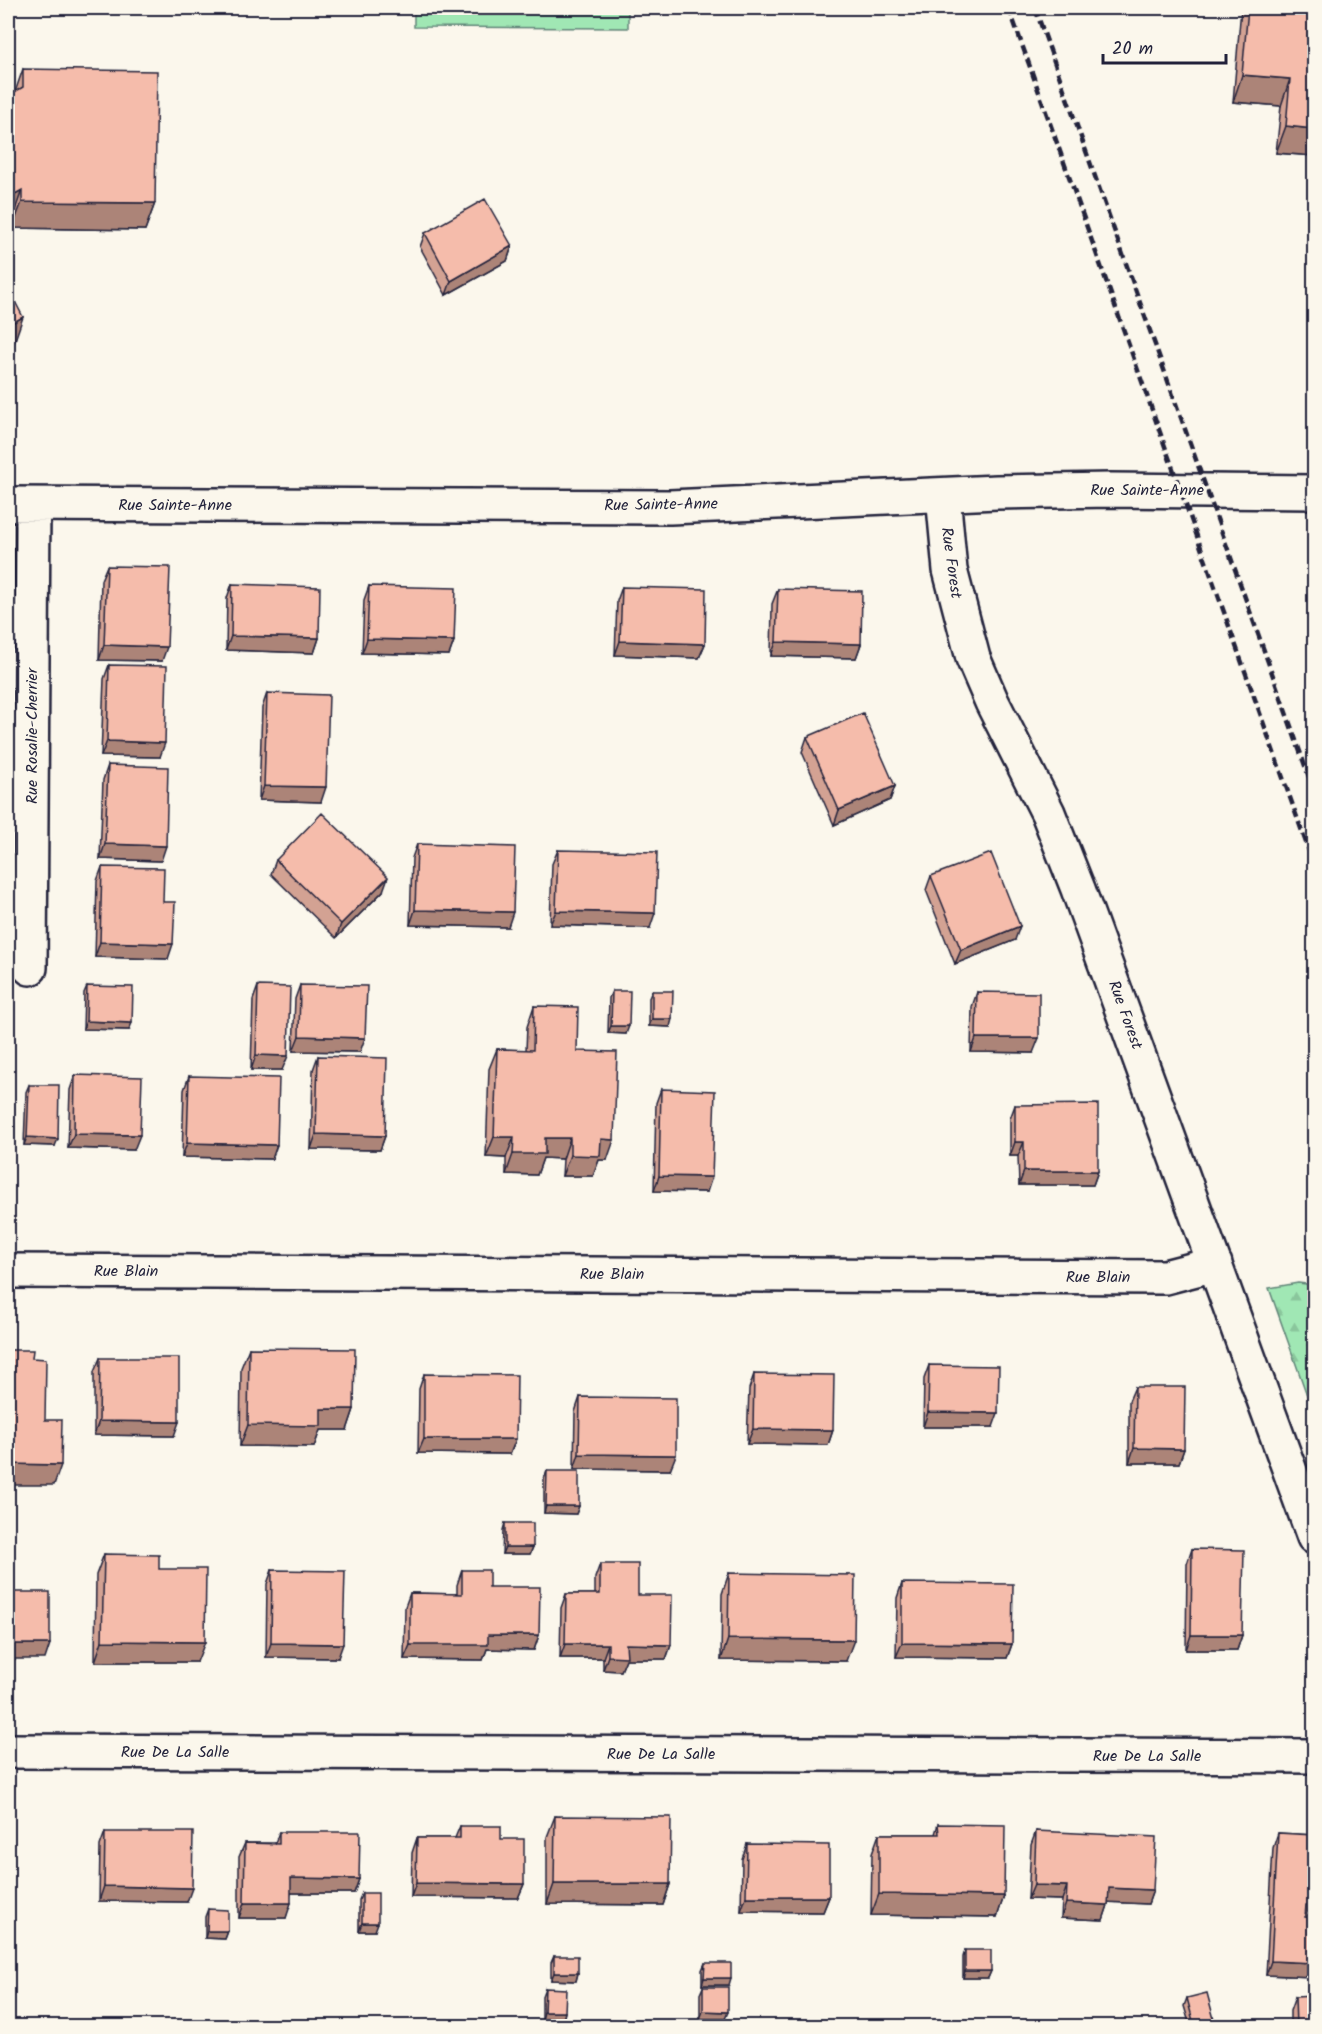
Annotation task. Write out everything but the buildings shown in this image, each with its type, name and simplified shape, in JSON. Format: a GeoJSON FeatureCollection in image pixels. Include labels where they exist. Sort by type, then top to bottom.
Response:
{"type":"FeatureCollection","features":[{"type":"Feature","properties":{"kind":"street","name":"Rue Sainte-Anne"},"geometry":{"type":"LineString","coordinates":[[20,504],[670,507],[1111,490],[1314,492]]}},
{"type":"Feature","properties":{"kind":"street","name":"Rue Forest"},"geometry":{"type":"LineString","coordinates":[[943,495],[950,570],[973,658],[992,702],[1048,813],[1078,889],[1314,1537]]}},
{"type":"Feature","properties":{"kind":"street","name":"Rue Rosalie-Cherrier"},"geometry":{"type":"LineString","coordinates":[[20,504],[30,968]]}},
{"type":"Feature","properties":{"kind":"street","name":"Rue Blain"},"geometry":{"type":"LineString","coordinates":[[8,1271],[1165,1277],[1215,1264]]}},
{"type":"Feature","properties":{"kind":"street","name":"Rue De La Salle"},"geometry":{"type":"LineString","coordinates":[[8,1751],[1314,1756]]}},
{"type":"Feature","properties":{"kind":"green space"},"geometry":{"type":"Polygon","coordinates":[[[414,8],[628,8],[628,28],[414,27],[414,8]]]}},
{"type":"Feature","properties":{"kind":"green space"},"geometry":{"type":"Polygon","coordinates":[[[1298,1283],[1314,1285],[1314,1415],[1269,1288],[1298,1283]]]}},
{"type":"Feature","properties":{"kind":"railway"},"geometry":{"type":"LineString","coordinates":[[1009,8],[1314,865]]}},
{"type":"Feature","properties":{"kind":"railway"},"geometry":{"type":"LineString","coordinates":[[1035,8],[1314,791]]}}]}
